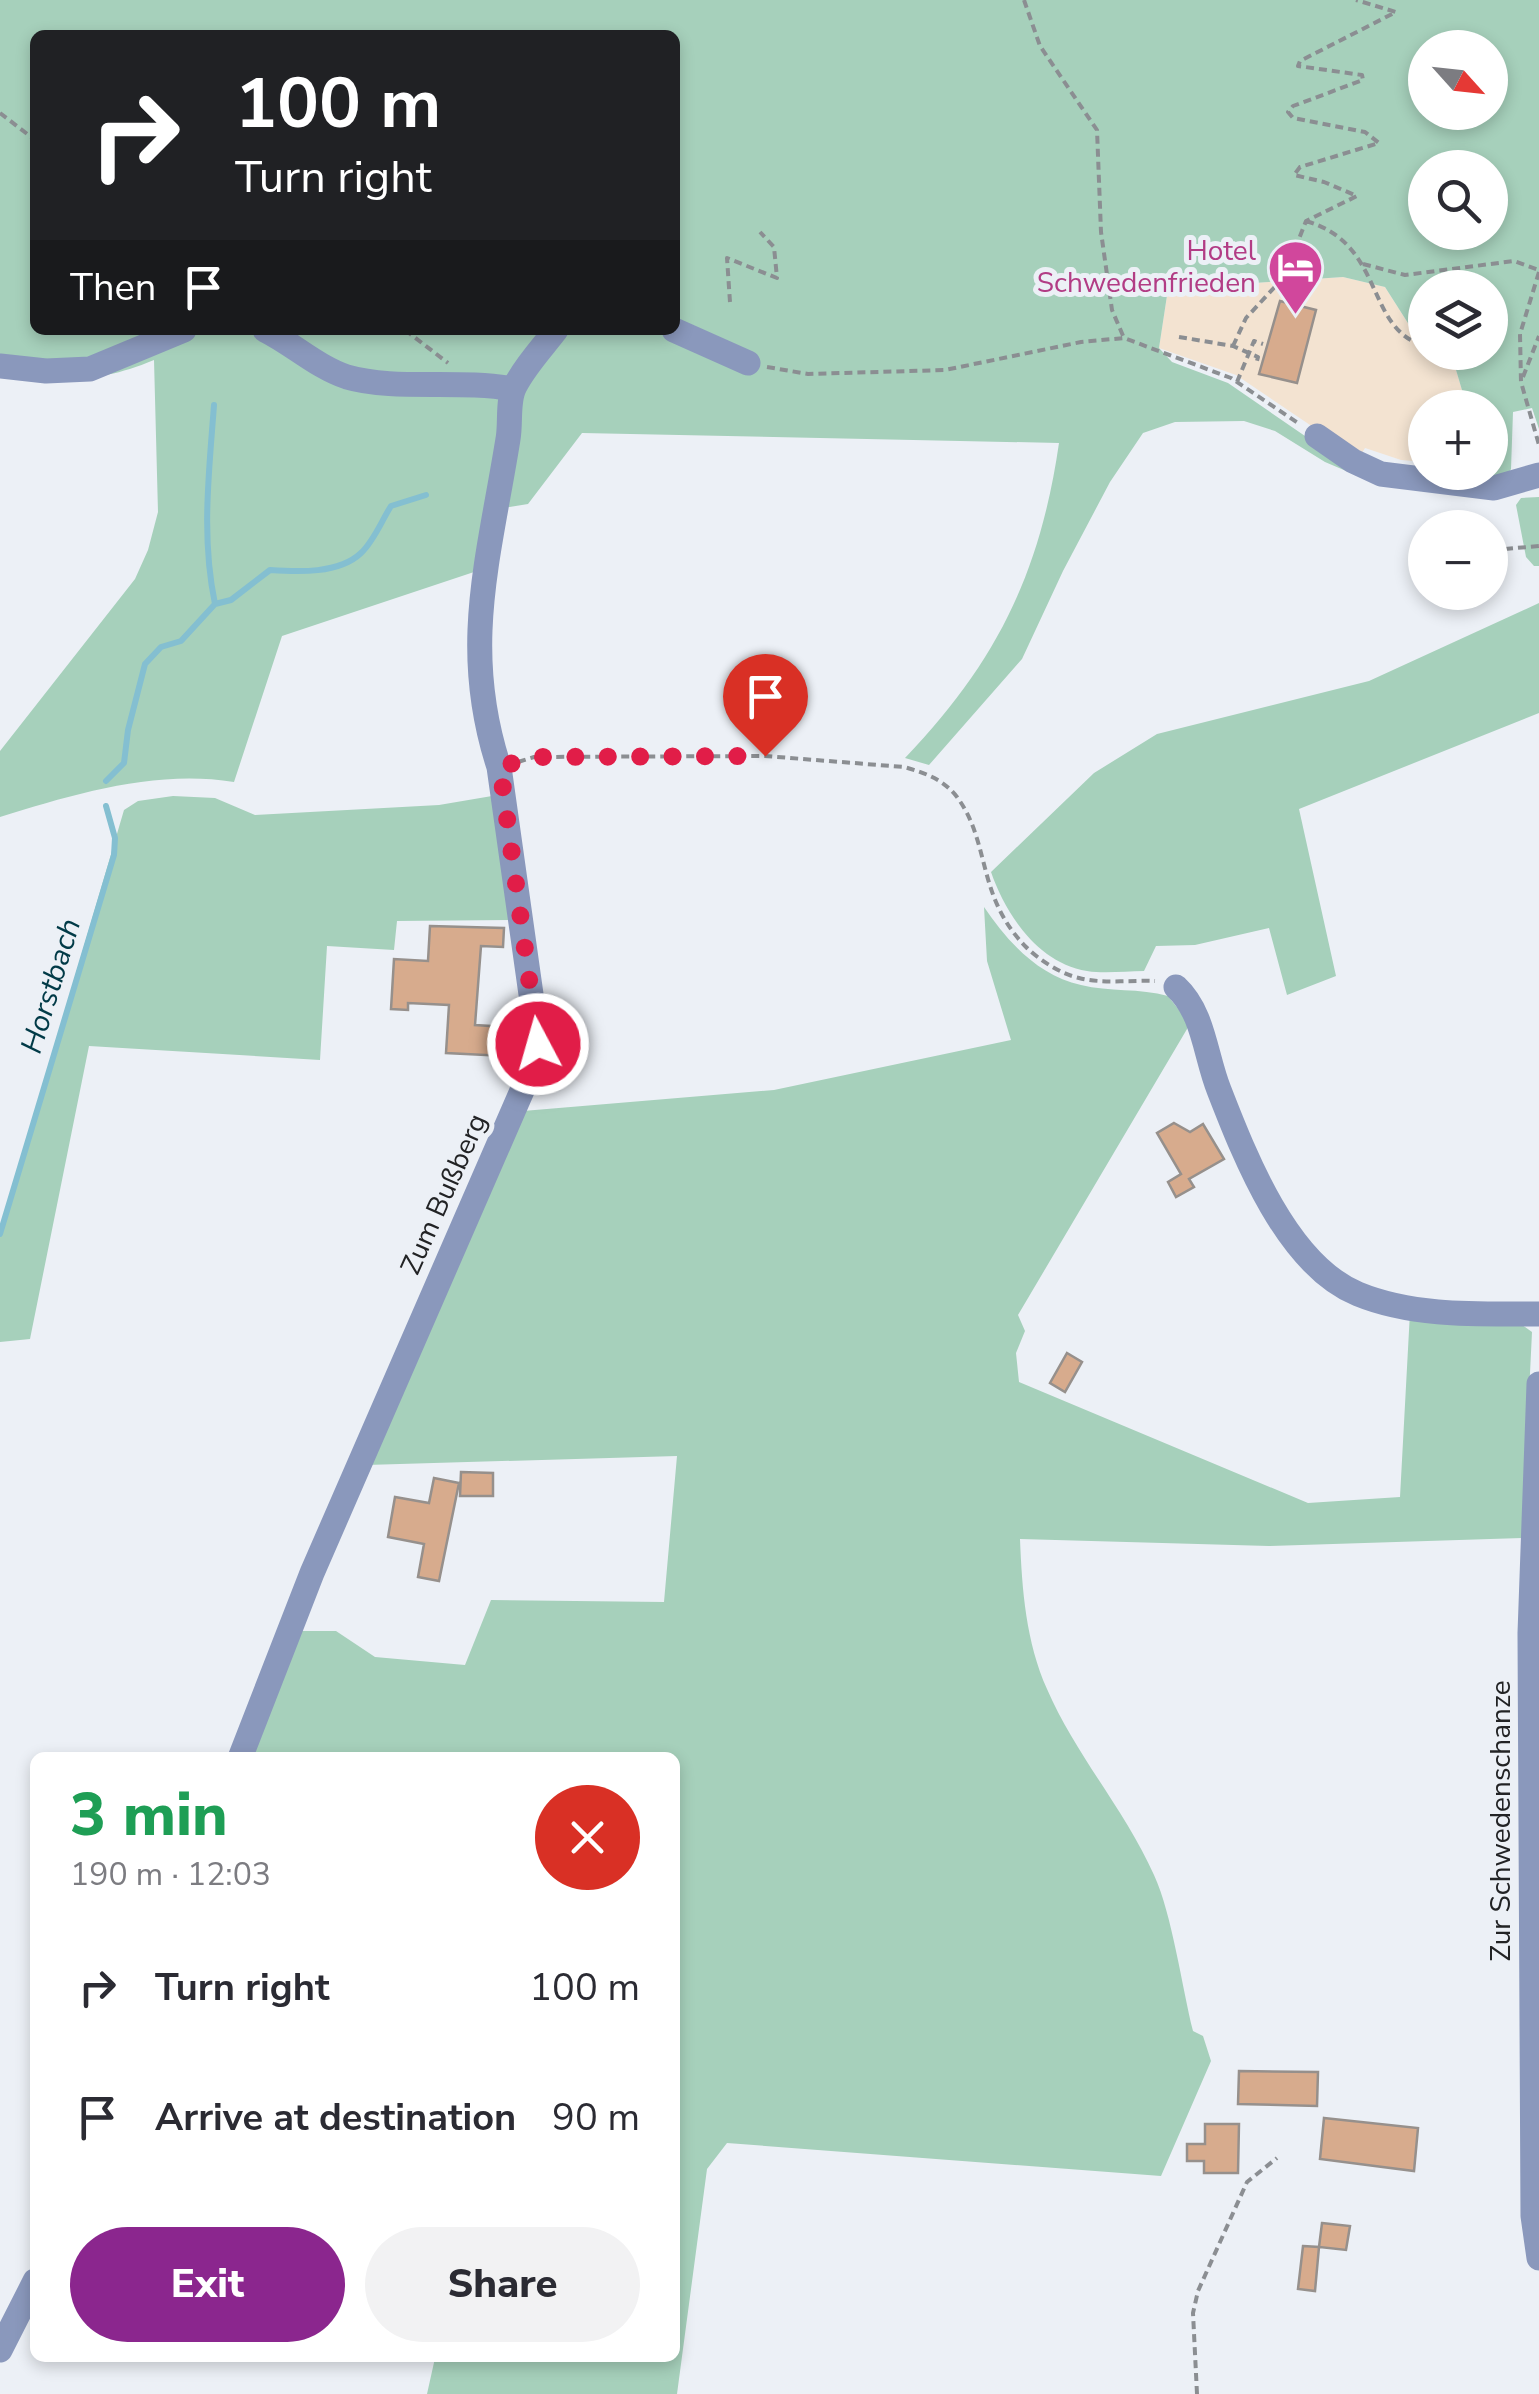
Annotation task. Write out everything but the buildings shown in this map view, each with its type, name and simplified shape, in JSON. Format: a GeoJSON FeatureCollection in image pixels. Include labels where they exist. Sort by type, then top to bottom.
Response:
{"type":"FeatureCollection","features":[{"type":"Feature","properties":{"kind":"street"},"geometry":{"type":"LineString","coordinates":[[680,333],[748,363]]}},
{"type":"Feature","properties":{"kind":"street"},"geometry":{"type":"LineString","coordinates":[[0,366],[46,372],[90,369],[172,335]]}},
{"type":"Feature","properties":{"kind":"street"},"geometry":{"type":"LineString","coordinates":[[273,335],[330,370],[349,377],[370,381],[477,382],[513,389],[552,335]]}},
{"type":"Feature","properties":{"kind":"street","name":"Zum Bußberg"},"geometry":{"type":"LineString","coordinates":[[242,1752],[312,1573],[524,1088],[538,1044],[500,767],[486,726],[478,658],[479,605],[513,389]]}},
{"type":"Feature","properties":{"kind":"street"},"geometry":{"type":"LineString","coordinates":[[1317,436],[1353,462],[1381,474],[1494,488],[1539,475]]}},
{"type":"Feature","properties":{"kind":"street"},"geometry":{"type":"LineString","coordinates":[[1176,987],[1192,1002],[1218,1088],[1251,1164],[1288,1232],[1321,1271],[1355,1293],[1403,1307],[1539,1314]]}},
{"type":"Feature","properties":{"kind":"street","name":"Zur Schwedenschanze"},"geometry":{"type":"LineString","coordinates":[[1539,1384],[1530,1653],[1533,2216],[1539,2258]]}},
{"type":"Feature","properties":{"kind":"street"},"geometry":{"type":"LineString","coordinates":[[0,2350],[30,2292]]}},
{"type":"Feature","properties":{"kind":"path"},"geometry":{"type":"LineString","coordinates":[[1024,0],[1040,46],[1097,130],[1102,232],[1112,310],[1124,338]]}},
{"type":"Feature","properties":{"kind":"path"},"geometry":{"type":"LineString","coordinates":[[1234,346],[1246,318],[1284,276],[1306,221],[1357,196],[1294,175],[1300,167],[1379,143],[1365,132],[1292,118],[1288,112],[1293,106],[1363,80],[1362,75],[1349,72],[1298,66],[1300,61],[1396,12],[1356,0]]}},
{"type":"Feature","properties":{"kind":"path"},"geometry":{"type":"LineString","coordinates":[[0,113],[30,136]]}},
{"type":"Feature","properties":{"kind":"path"},"geometry":{"type":"LineString","coordinates":[[1306,221],[1331,228],[1363,264],[1393,326],[1408,339]]}},
{"type":"Feature","properties":{"kind":"path"},"geometry":{"type":"LineString","coordinates":[[730,302],[727,258],[777,278],[774,248],[760,232]]}},
{"type":"Feature","properties":{"kind":"path"},"geometry":{"type":"LineString","coordinates":[[1363,264],[1404,275],[1514,260],[1539,271],[1520,334],[1521,382],[1539,445]]}},
{"type":"Feature","properties":{"kind":"path"},"geometry":{"type":"LineString","coordinates":[[412,335],[477,382]]}},
{"type":"Feature","properties":{"kind":"path"},"geometry":{"type":"LineString","coordinates":[[1521,382],[1539,336]]}},
{"type":"Feature","properties":{"kind":"path"},"geometry":{"type":"LineString","coordinates":[[1179,337],[1234,346],[1258,357],[1256,365]]}},
{"type":"Feature","properties":{"kind":"path"},"geometry":{"type":"LineString","coordinates":[[748,363],[808,374],[893,374],[945,370],[1080,342],[1124,338],[1237,382],[1317,436]]}},
{"type":"Feature","properties":{"kind":"path"},"geometry":{"type":"LineString","coordinates":[[1237,382],[1254,341],[1263,344]]}},
{"type":"Feature","properties":{"kind":"path"},"geometry":{"type":"LineString","coordinates":[[1508,549],[1539,546]]}},
{"type":"Feature","properties":{"kind":"path"},"geometry":{"type":"LineString","coordinates":[[500,767],[534,757],[765,756],[904,767],[926,773],[957,797],[967,816],[994,904],[1006,926],[1037,958],[1078,978],[1160,982],[1176,987]]}},
{"type":"Feature","properties":{"kind":"path"},"geometry":{"type":"LineString","coordinates":[[1197,2394],[1193,2313],[1198,2291],[1247,2182],[1277,2158]]}},
{"type":"Feature","properties":{"kind":"shaded area"},"geometry":{"type":"Polygon","coordinates":[[[1343,277],[1385,287],[1408,323],[1408,370],[1456,370],[1462,390],[1408,390],[1408,461],[1365,448],[1359,458],[1236,375],[1159,348],[1168,289],[1343,277]]]}},
{"type":"Feature","properties":{"kind":"green space"},"geometry":{"type":"Polygon","coordinates":[[[0,0],[1539,0],[1539,429],[1532,408],[1513,412],[1508,474],[1508,390],[1462,390],[1456,370],[1508,370],[1508,270],[1408,270],[1408,323],[1385,287],[1343,277],[1168,289],[1159,348],[1172,362],[1228,383],[1372,482],[1325,462],[1275,431],[1244,421],[1175,422],[1143,433],[1110,482],[1022,659],[929,765],[905,758],[965,687],[1009,614],[1040,534],[1059,443],[582,433],[528,504],[484,511],[474,572],[282,636],[234,782],[145,781],[86,792],[0,817],[0,751],[135,579],[158,512],[154,360],[96,377],[0,374],[0,0]]]}},
{"type":"Feature","properties":{"kind":"green space"},"geometry":{"type":"Polygon","coordinates":[[[1539,497],[1539,566],[1534,566],[1526,557],[1516,505],[1521,498],[1539,497]]]}},
{"type":"Feature","properties":{"kind":"green space"},"geometry":{"type":"Polygon","coordinates":[[[1539,603],[1539,713],[1299,809],[1336,976],[1287,995],[1269,928],[1195,945],[1156,946],[1144,971],[1087,971],[1053,958],[1039,947],[1005,904],[991,872],[1094,773],[1157,734],[1369,681],[1539,603]]]}},
{"type":"Feature","properties":{"kind":"green space"},"geometry":{"type":"Polygon","coordinates":[[[173,796],[215,798],[255,815],[439,805],[492,796],[512,920],[397,921],[394,950],[327,946],[320,1060],[89,1046],[30,1339],[0,1342],[0,1232],[124,810],[138,801],[173,796]]]}},
{"type":"Feature","properties":{"kind":"green space"},"geometry":{"type":"Polygon","coordinates":[[[984,907],[1013,944],[1051,974],[1092,987],[1168,996],[1190,1024],[1018,1315],[1025,1331],[1016,1353],[1019,1382],[1308,1503],[1400,1497],[1410,1312],[1515,1320],[1532,1332],[1522,1538],[1269,1546],[1020,1539],[1026,1616],[1040,1671],[1058,1713],[1154,1875],[1171,1930],[1193,2031],[1203,2036],[1211,2061],[1161,2176],[727,2143],[707,2169],[677,2394],[427,2394],[434,2362],[680,2362],[680,1752],[250,1752],[298,1631],[336,1631],[375,1657],[465,1665],[491,1600],[664,1602],[677,1456],[366,1465],[523,1111],[774,1090],[1011,1040],[987,961],[984,907]]]}},
{"type":"Feature","properties":{"kind":"waterway","name":"Horstbach"},"geometry":{"type":"LineString","coordinates":[[214,405],[207,530],[215,604]]}},
{"type":"Feature","properties":{"kind":"waterway","name":"Horstbach"},"geometry":{"type":"LineString","coordinates":[[106,781],[124,763],[145,664],[161,647],[181,641],[215,604],[231,600],[270,570],[318,570],[352,560],[370,543],[391,506],[426,495]]}},
{"type":"Feature","properties":{"kind":"waterway","name":"Horstbach"},"geometry":{"type":"LineString","coordinates":[[0,1234],[114,855],[115,838],[106,806]]}},
{"type":"Feature","properties":{"kind":"place","name":"Hotel Schwedenfrieden"},"geometry":{"type":"Point","coordinates":[1295,316]}},
{"type":"Feature","properties":{"kind":"route"},"geometry":{"type":"LineString","coordinates":[[538,1044],[500,767],[534,757],[765,756]]}}]}
